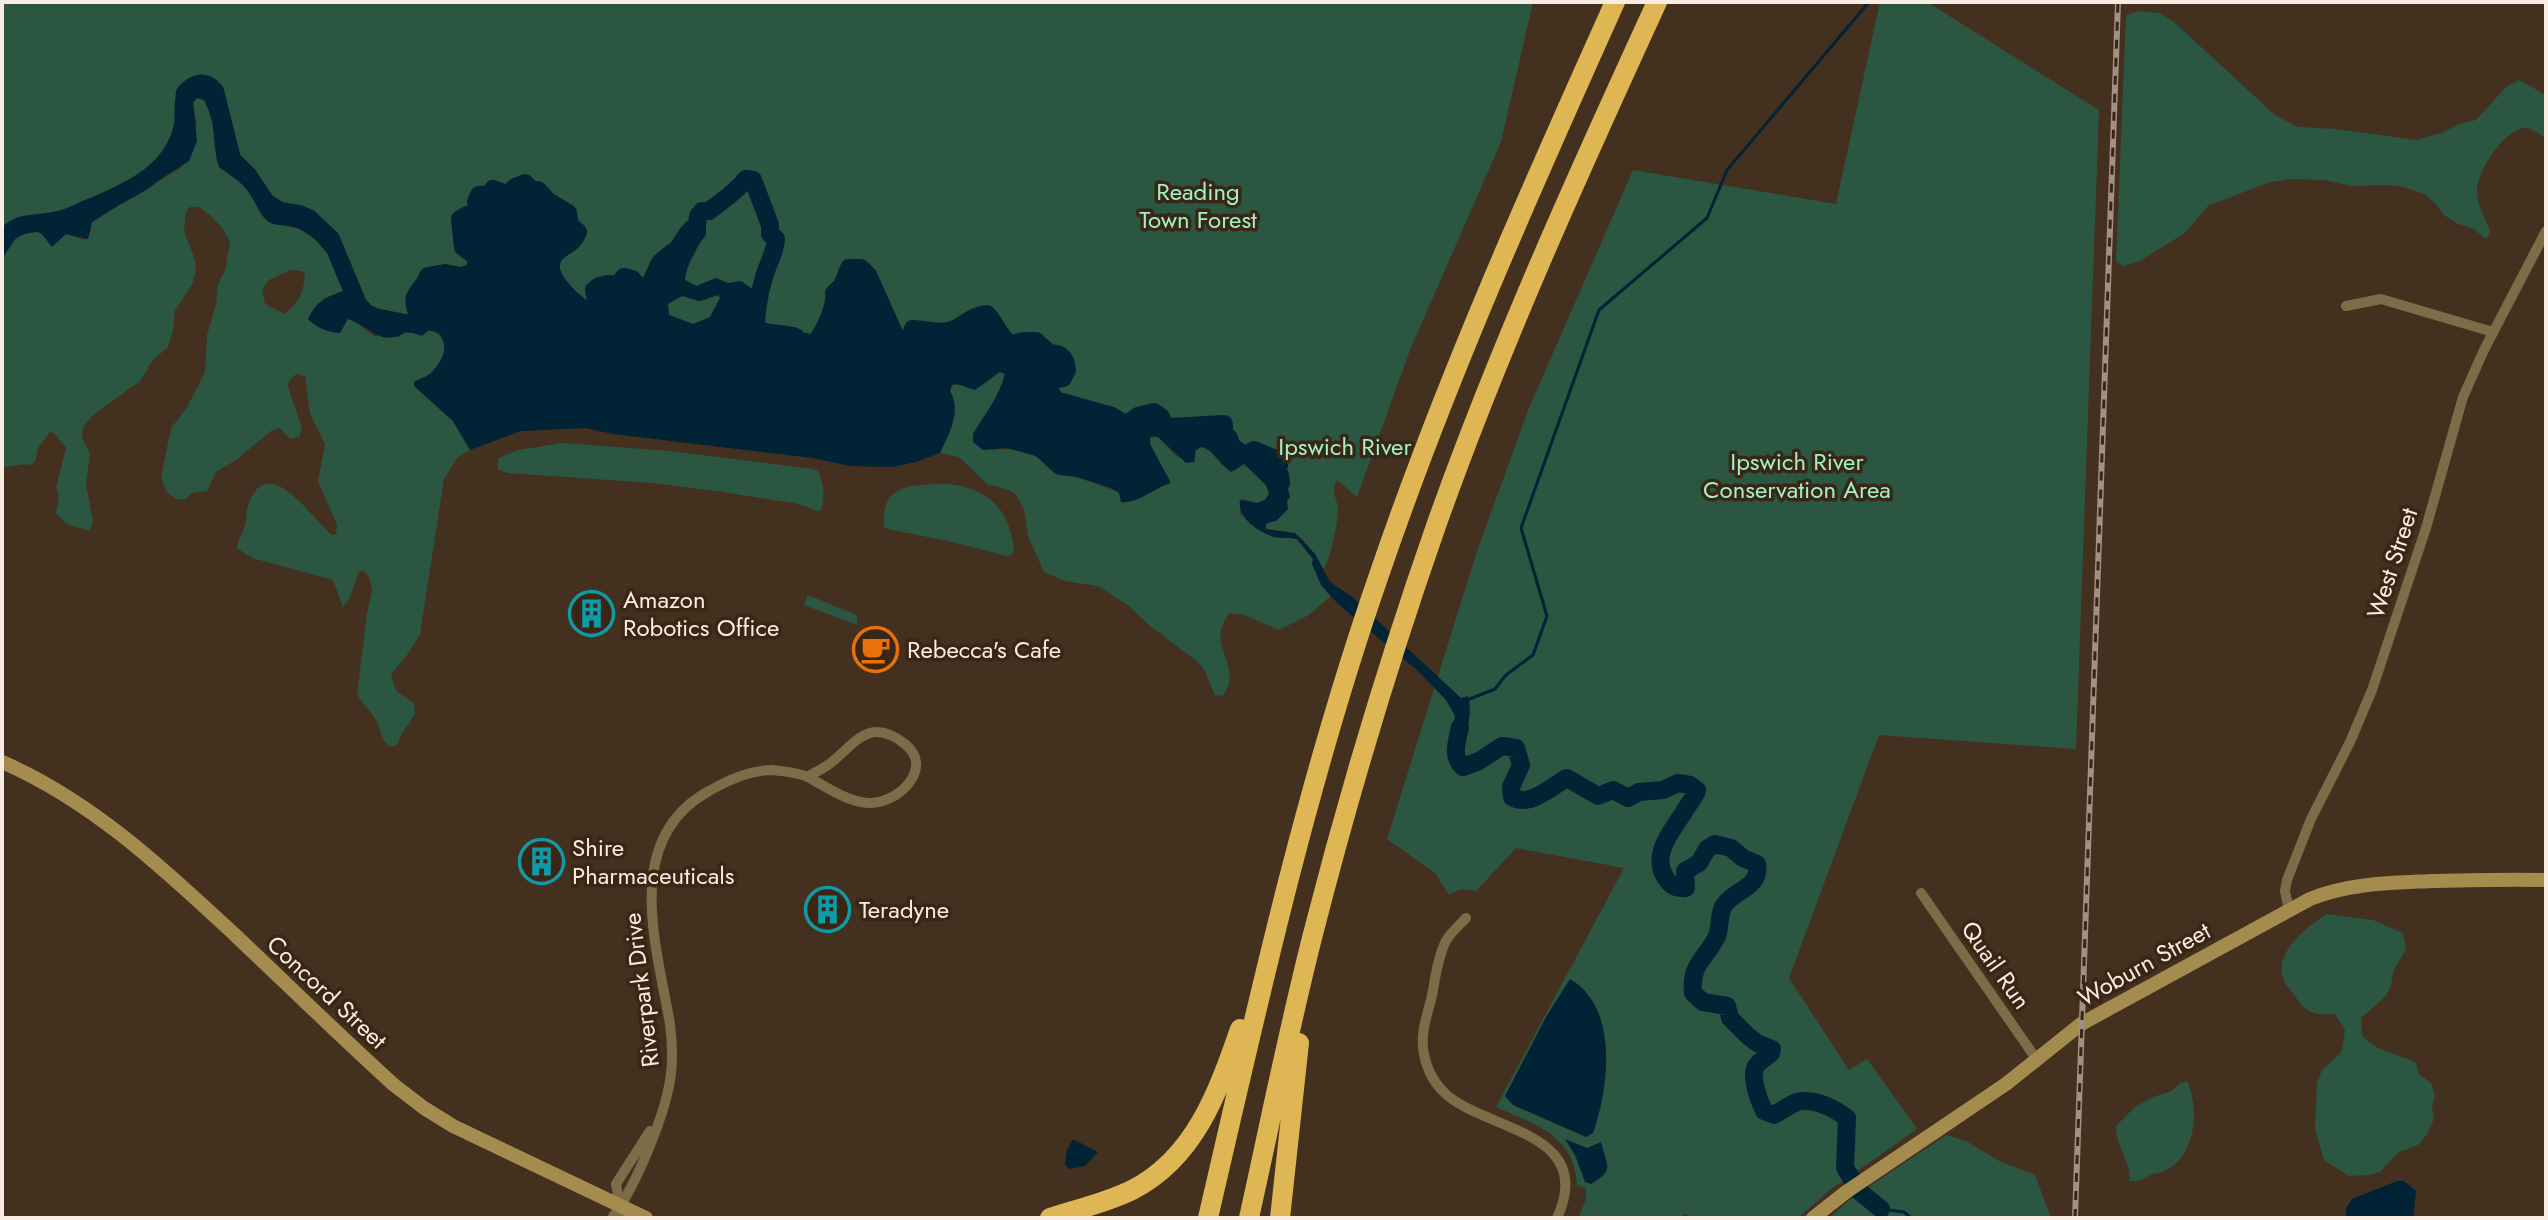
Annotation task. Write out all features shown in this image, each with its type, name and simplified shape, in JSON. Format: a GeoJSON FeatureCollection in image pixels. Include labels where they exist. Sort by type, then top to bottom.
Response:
{"type":"FeatureCollection","features":[{"type":"Feature","properties":{"kind":"highway"},"geometry":{"type":"LineString","coordinates":[[1208,1218],[1276,927],[1331,726],[1365,617],[1413,479],[1478,309],[1615,2]]}},
{"type":"Feature","properties":{"kind":"highway"},"geometry":{"type":"LineString","coordinates":[[1249,1218],[1312,938],[1352,790],[1437,524],[1479,411],[1552,236],[1657,2]]}},
{"type":"Feature","properties":{"kind":"highway"},"geometry":{"type":"LineString","coordinates":[[1050,1218],[1133,1190],[1161,1171],[1184,1147],[1217,1094],[1276,927]]}},
{"type":"Feature","properties":{"kind":"highway"},"geometry":{"type":"LineString","coordinates":[[1280,1218],[1312,938]]}},
{"type":"Feature","properties":{"kind":"street","name":"West Street"},"geometry":{"type":"LineString","coordinates":[[2289,910],[2285,891],[2287,880],[2316,809],[2362,716],[2426,528],[2456,417],[2493,332],[2546,231]]}},
{"type":"Feature","properties":{"kind":"street"},"geometry":{"type":"LineString","coordinates":[[2346,306],[2381,299],[2493,332]]}},
{"type":"Feature","properties":{"kind":"street","name":"Riverpark Drive"},"geometry":{"type":"LineString","coordinates":[[618,1214],[630,1191],[669,1089],[672,1053],[670,1024],[650,898],[654,864],[674,822],[693,802],[732,779],[772,770],[807,777],[858,801],[879,802],[897,796],[907,787],[915,772],[916,760],[903,743],[893,737],[870,732],[854,740],[828,765],[807,777]]}},
{"type":"Feature","properties":{"kind":"street","name":"Concord Street"},"geometry":{"type":"LineString","coordinates":[[2,762],[53,788],[128,840],[409,1097],[453,1126],[618,1214],[646,1218]]}},
{"type":"Feature","properties":{"kind":"street","name":"Woburn Street"},"geometry":{"type":"LineString","coordinates":[[1813,1218],[1866,1178],[2006,1084],[2081,1024],[2289,910],[2328,892],[2373,884],[2546,880]]}},
{"type":"Feature","properties":{"kind":"street","name":"Quail Run"},"geometry":{"type":"LineString","coordinates":[[1921,893],[2037,1060]]}},
{"type":"Feature","properties":{"kind":"street"},"geometry":{"type":"LineString","coordinates":[[1466,918],[1444,946],[1423,1031],[1425,1061],[1436,1083],[1453,1099],[1531,1136],[1549,1149],[1559,1163],[1564,1179],[1563,1202],[1557,1218]]}},
{"type":"Feature","properties":{"kind":"street","name":"Riverpark Drive"},"geometry":{"type":"LineString","coordinates":[[618,1214],[616,1189],[619,1177],[661,1114]]}},
{"type":"Feature","properties":{"kind":"green space","name":"Reading Town Forest"},"geometry":{"type":"Polygon","coordinates":[[[2,2],[1533,2],[1501,142],[1410,350],[1357,497],[1337,480],[1335,484],[1337,518],[1324,569],[1299,536],[1264,527],[1283,513],[1286,481],[1276,472],[1279,466],[1272,469],[1259,452],[1245,455],[1232,447],[1227,438],[1226,443],[1220,446],[1217,425],[1169,426],[1164,425],[1163,421],[1138,416],[1126,425],[1112,416],[1055,400],[1041,370],[1038,350],[1024,341],[1011,344],[1004,341],[994,322],[968,319],[948,329],[914,329],[910,337],[900,343],[894,340],[892,327],[861,268],[848,268],[842,286],[834,293],[827,322],[810,346],[799,343],[796,337],[756,329],[756,310],[728,283],[696,286],[685,280],[698,244],[697,225],[680,246],[662,261],[645,288],[641,290],[632,279],[619,285],[608,284],[594,306],[586,311],[560,286],[552,270],[551,262],[555,254],[571,244],[578,232],[570,225],[568,213],[537,190],[533,195],[527,195],[520,187],[509,195],[493,189],[479,216],[461,230],[463,247],[477,261],[474,272],[461,276],[433,273],[414,304],[418,315],[410,324],[369,316],[358,304],[331,239],[299,214],[280,211],[266,202],[248,175],[232,159],[215,91],[204,84],[191,86],[174,144],[156,171],[143,182],[70,217],[21,226],[2,240],[2,2]]]}},
{"type":"Feature","properties":{"kind":"green space","name":"Ipswich River Conservation Area"},"geometry":{"type":"Polygon","coordinates":[[[1880,2],[1927,2],[2099,110],[2076,749],[1879,735],[1789,978],[1849,1070],[1867,1059],[1917,1129],[1830,1190],[1798,1218],[1695,1218],[1684,1214],[1682,1218],[1578,1218],[1586,1200],[1586,1188],[1577,1186],[1575,1169],[1561,1143],[1539,1126],[1496,1107],[1624,868],[1516,848],[1476,891],[1461,889],[1449,895],[1435,873],[1387,839],[1477,551],[1529,408],[1633,170],[1836,204],[1880,2]]]}},
{"type":"Feature","properties":{"kind":"green space"},"geometry":{"type":"Polygon","coordinates":[[[2140,11],[2160,13],[2174,22],[2275,115],[2298,127],[2416,140],[2476,120],[2506,87],[2519,80],[2546,95],[2546,139],[2530,129],[2516,131],[2500,144],[2486,164],[2477,192],[2489,228],[2490,234],[2486,239],[2474,229],[2444,215],[2424,194],[2404,187],[2352,186],[2324,180],[2288,179],[2267,183],[2208,206],[2185,233],[2138,262],[2124,266],[2116,262],[2126,15],[2140,11]]]}},
{"type":"Feature","properties":{"kind":"green space"},"geometry":{"type":"Polygon","coordinates":[[[197,98],[204,100],[211,116],[219,167],[249,192],[266,220],[300,229],[337,264],[347,285],[346,290],[322,299],[345,322],[352,320],[374,336],[399,337],[407,331],[435,331],[443,341],[444,351],[440,362],[431,373],[414,382],[414,386],[453,421],[470,450],[457,458],[444,479],[420,634],[391,674],[396,691],[414,703],[415,714],[397,745],[392,747],[384,740],[376,720],[357,694],[372,590],[369,577],[363,570],[359,572],[343,607],[333,580],[252,558],[237,548],[248,506],[256,490],[266,484],[278,485],[290,493],[332,535],[336,534],[337,525],[318,481],[325,444],[310,414],[305,376],[296,374],[288,387],[302,428],[299,437],[290,439],[280,428],[271,431],[216,472],[207,491],[192,493],[185,499],[176,499],[167,492],[161,478],[171,428],[186,409],[205,372],[207,335],[230,242],[223,229],[199,207],[190,207],[186,211],[184,231],[196,270],[192,285],[175,310],[168,347],[153,360],[140,381],[93,415],[83,427],[82,437],[90,455],[86,484],[93,522],[89,531],[67,524],[56,514],[59,496],[56,487],[66,448],[54,433],[50,432],[38,448],[35,462],[2,467],[2,259],[16,238],[25,231],[37,232],[55,243],[66,234],[84,240],[90,234],[92,222],[182,167],[197,125],[193,102],[197,98]],[[290,270],[269,280],[262,290],[265,304],[285,314],[302,292],[305,275],[302,271],[290,270]]]}},
{"type":"Feature","properties":{"kind":"green space"},"geometry":{"type":"Polygon","coordinates":[[[719,295],[720,298],[710,317],[693,324],[669,315],[668,303],[682,296],[697,301],[719,295]]]}},
{"type":"Feature","properties":{"kind":"green space"},"geometry":{"type":"Polygon","coordinates":[[[1000,371],[1005,374],[1001,387],[980,422],[983,450],[1025,452],[1038,458],[1056,474],[1140,498],[1157,487],[1150,438],[1158,437],[1177,457],[1201,447],[1207,448],[1223,466],[1235,471],[1243,463],[1266,485],[1269,494],[1257,503],[1242,499],[1240,514],[1266,533],[1297,539],[1313,559],[1319,579],[1331,596],[1309,615],[1279,630],[1245,615],[1230,613],[1221,632],[1229,684],[1223,696],[1215,695],[1198,662],[1129,606],[1098,586],[1065,581],[1044,572],[1028,536],[1024,509],[1017,496],[1009,490],[987,484],[959,457],[940,453],[953,414],[952,385],[982,385],[1000,371]]]}},
{"type":"Feature","properties":{"kind":"green space"},"geometry":{"type":"Polygon","coordinates":[[[563,443],[670,451],[813,469],[818,471],[821,480],[823,505],[817,511],[799,504],[716,491],[652,483],[508,473],[497,466],[499,458],[518,450],[563,443]]]}},
{"type":"Feature","properties":{"kind":"green space"},"geometry":{"type":"Polygon","coordinates":[[[948,484],[975,491],[995,504],[1012,536],[1014,551],[1011,555],[884,527],[884,512],[894,493],[912,486],[948,484]]]}},
{"type":"Feature","properties":{"kind":"green space"},"geometry":{"type":"Polygon","coordinates":[[[808,595],[854,614],[857,625],[804,605],[808,595]]]}},
{"type":"Feature","properties":{"kind":"green space"},"geometry":{"type":"Polygon","coordinates":[[[2327,914],[2373,920],[2403,933],[2406,949],[2393,972],[2385,997],[2361,1018],[2362,1035],[2379,1048],[2416,1063],[2418,1073],[2431,1083],[2435,1095],[2432,1106],[2434,1119],[2418,1145],[2399,1152],[2380,1172],[2368,1175],[2349,1176],[2324,1160],[2315,1129],[2317,1083],[2322,1070],[2342,1051],[2345,1030],[2335,1014],[2318,1014],[2305,1008],[2283,978],[2283,958],[2294,940],[2327,914]]]}},
{"type":"Feature","properties":{"kind":"green space"},"geometry":{"type":"Polygon","coordinates":[[[2187,1081],[2194,1118],[2189,1143],[2183,1154],[2165,1171],[2139,1181],[2129,1181],[2128,1166],[2116,1126],[2136,1106],[2187,1081]]]}},
{"type":"Feature","properties":{"kind":"green space"},"geometry":{"type":"Polygon","coordinates":[[[1946,1135],[1966,1141],[1999,1161],[2035,1175],[2051,1218],[1830,1218],[1848,1201],[1946,1135]]]}},
{"type":"Feature","properties":{"kind":"water"},"geometry":{"type":"Polygon","coordinates":[[[199,83],[208,84],[215,91],[232,159],[248,175],[266,202],[280,211],[309,218],[331,239],[358,304],[370,316],[410,324],[418,315],[415,298],[428,276],[445,273],[461,276],[474,272],[477,261],[463,247],[460,219],[467,215],[479,216],[481,211],[476,202],[479,195],[489,194],[493,189],[509,195],[515,187],[525,183],[529,187],[528,195],[538,190],[548,201],[568,213],[570,225],[578,232],[555,254],[551,270],[559,286],[586,311],[594,306],[594,290],[599,286],[619,284],[624,277],[632,279],[641,290],[653,281],[660,262],[681,245],[683,236],[702,218],[706,220],[706,235],[692,256],[685,280],[696,286],[716,278],[728,283],[741,281],[754,290],[757,329],[796,337],[799,342],[810,346],[827,322],[834,293],[842,286],[849,268],[861,268],[868,275],[892,327],[894,339],[898,342],[910,338],[913,329],[948,331],[987,314],[1008,343],[1029,341],[1037,345],[1043,373],[1055,400],[1112,416],[1126,425],[1138,416],[1154,412],[1169,427],[1224,424],[1217,437],[1220,446],[1229,438],[1232,447],[1244,455],[1254,450],[1273,458],[1268,467],[1272,469],[1277,463],[1276,472],[1286,481],[1290,497],[1288,509],[1276,521],[1267,523],[1265,529],[1295,533],[1315,554],[1330,582],[1351,596],[1461,698],[1468,696],[1468,724],[1458,750],[1450,746],[1455,716],[1446,700],[1418,671],[1338,604],[1321,585],[1312,564],[1313,559],[1297,539],[1271,536],[1254,526],[1241,512],[1240,500],[1257,503],[1269,494],[1266,485],[1244,464],[1231,472],[1201,447],[1196,450],[1194,462],[1186,463],[1153,436],[1150,444],[1171,483],[1134,501],[1121,502],[1119,493],[1111,488],[1056,474],[1036,456],[1007,448],[983,450],[973,442],[973,434],[999,390],[1005,374],[1000,372],[975,390],[952,385],[954,415],[940,453],[892,467],[850,466],[812,458],[585,428],[521,431],[470,450],[453,421],[414,386],[414,382],[431,373],[442,358],[444,344],[440,334],[429,330],[422,336],[407,331],[390,338],[383,337],[348,319],[340,333],[331,332],[308,319],[319,303],[346,290],[347,285],[315,239],[295,227],[269,222],[245,187],[219,167],[213,126],[204,100],[197,98],[193,102],[197,141],[189,161],[92,222],[88,239],[66,234],[52,247],[41,233],[29,230],[17,236],[2,259],[2,240],[17,228],[63,219],[88,210],[135,186],[161,167],[182,130],[185,93],[199,83]],[[718,295],[700,301],[682,296],[668,304],[669,315],[693,324],[710,317],[720,298],[718,295]]]}},
{"type":"Feature","properties":{"kind":"water"},"geometry":{"type":"Polygon","coordinates":[[[1570,979],[1586,992],[1597,1009],[1606,1050],[1599,1115],[1593,1133],[1586,1137],[1513,1105],[1505,1096],[1546,1017],[1570,979]]]}},
{"type":"Feature","properties":{"kind":"water"},"geometry":{"type":"Polygon","coordinates":[[[1073,1139],[1098,1152],[1085,1166],[1070,1169],[1065,1165],[1067,1150],[1073,1139]]]}},
{"type":"Feature","properties":{"kind":"water"},"geometry":{"type":"Polygon","coordinates":[[[1565,1139],[1587,1148],[1601,1142],[1607,1166],[1604,1175],[1591,1184],[1585,1182],[1565,1139]]]}},
{"type":"Feature","properties":{"kind":"water"},"geometry":{"type":"Polygon","coordinates":[[[2404,1181],[2416,1191],[2413,1218],[2349,1218],[2346,1215],[2346,1208],[2352,1199],[2404,1181]]]}},
{"type":"Feature","properties":{"kind":"waterway"},"geometry":{"type":"LineString","coordinates":[[1467,700],[1495,689],[1506,675],[1533,655],[1547,616],[1521,528],[1599,310],[1707,218],[1727,170],[1869,2]]}},
{"type":"Feature","properties":{"kind":"waterway","name":"Ipswich River"},"geometry":{"type":"LineString","coordinates":[[2,240],[15,228],[71,216],[121,194],[149,177],[171,155],[178,140],[183,124],[185,93],[200,84],[215,91],[232,159],[248,175],[266,202],[280,211],[309,218],[331,239],[358,304],[366,313],[410,324],[418,315],[415,298],[428,276],[445,273],[461,276],[474,272],[477,261],[463,247],[460,219],[467,215],[479,216],[482,211],[476,202],[479,195],[489,194],[493,189],[509,195],[515,187],[525,183],[529,187],[527,195],[533,195],[538,190],[548,201],[568,213],[570,225],[578,232],[555,254],[551,270],[559,286],[586,311],[594,306],[594,290],[599,286],[619,285],[624,277],[632,279],[641,290],[645,287],[651,282],[660,263],[678,248],[697,225],[702,211],[709,211],[746,179],[753,180],[770,225],[770,234],[776,239],[761,290],[756,329],[796,337],[799,343],[806,342],[810,346],[823,330],[833,306],[834,293],[842,286],[849,268],[861,268],[868,275],[898,342],[910,337],[913,329],[948,331],[987,314],[1011,344],[1036,341],[1049,353],[1064,359],[1067,370],[1063,378],[1056,379],[1051,359],[1046,360],[1044,365],[1045,380],[1055,400],[1112,416],[1126,425],[1138,416],[1154,412],[1169,427],[1224,424],[1217,437],[1220,446],[1229,438],[1232,447],[1245,455],[1254,450],[1273,458],[1267,465],[1272,469],[1277,463],[1279,465],[1276,472],[1280,475],[1281,483]]}},
{"type":"Feature","properties":{"kind":"waterway","name":"Ipswich River"},"geometry":{"type":"LineString","coordinates":[[1460,727],[1456,753],[1463,767],[1502,746],[1516,748],[1521,765],[1511,787],[1512,797],[1519,800],[1533,798],[1567,778],[1598,796],[1613,790],[1628,798],[1639,792],[1663,790],[1678,783],[1697,790],[1662,851],[1661,868],[1667,880],[1671,885],[1686,888],[1685,871],[1699,863],[1707,849],[1715,844],[1731,848],[1757,864],[1757,872],[1751,883],[1724,905],[1717,936],[1694,975],[1693,993],[1703,1002],[1727,1006],[1730,1018],[1748,1036],[1772,1049],[1754,1071],[1756,1089],[1764,1111],[1774,1115],[1797,1102],[1810,1101],[1830,1107],[1847,1118],[1845,1168],[1860,1192],[1881,1209]]}},
{"type":"Feature","properties":{"kind":"waterway"},"geometry":{"type":"LineString","coordinates":[[1881,1209],[1904,1212],[1911,1218]]}},
{"type":"Feature","properties":{"kind":"waterway"},"geometry":{"type":"LineString","coordinates":[[1881,1209],[1886,1218]]}},
{"type":"Feature","properties":{"kind":"railway"},"geometry":{"type":"LineString","coordinates":[[2075,1218],[2118,2]]}},
{"type":"Feature","properties":{"kind":"place","name":"Amazon Robotics Office"},"geometry":{"type":"Point","coordinates":[592,613]}},
{"type":"Feature","properties":{"kind":"place","name":"Rebecca's Cafe"},"geometry":{"type":"Point","coordinates":[876,649]}},
{"type":"Feature","properties":{"kind":"place","name":"Shire Pharmaceuticals"},"geometry":{"type":"Point","coordinates":[541,861]}},
{"type":"Feature","properties":{"kind":"place","name":"Teradyne"},"geometry":{"type":"Point","coordinates":[828,909]}}]}
